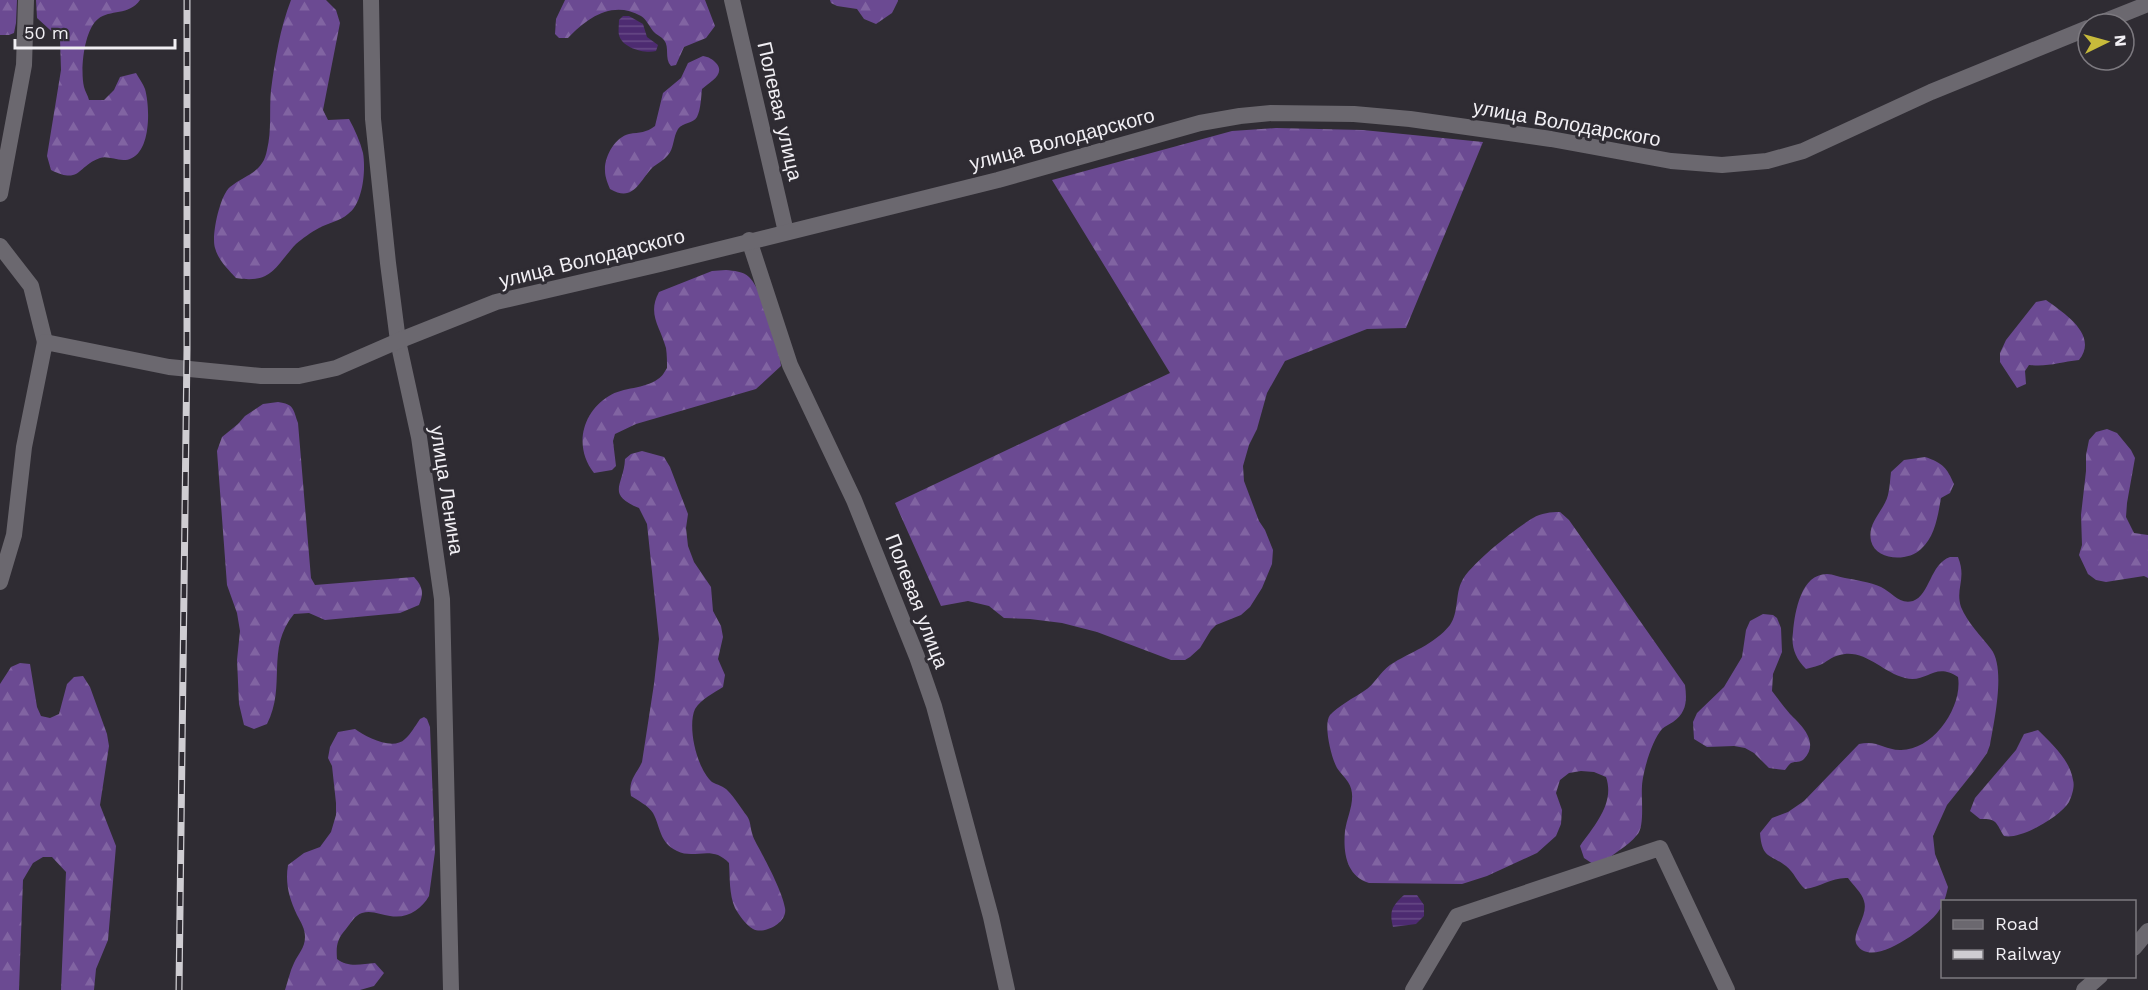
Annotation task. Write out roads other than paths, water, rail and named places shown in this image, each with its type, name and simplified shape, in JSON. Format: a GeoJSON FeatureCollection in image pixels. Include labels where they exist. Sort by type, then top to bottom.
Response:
{"type":"FeatureCollection","features":[{"type":"Feature","properties":{"kind":"street"},"geometry":{"type":"LineString","coordinates":[[0,194],[24,65],[26,0]]}},
{"type":"Feature","properties":{"kind":"street","name":"улица Ленина"},"geometry":{"type":"LineString","coordinates":[[371,0],[373,119],[398,340],[419,437],[442,599],[450,990]]}},
{"type":"Feature","properties":{"kind":"street","name":"Полевая улица"},"geometry":{"type":"LineString","coordinates":[[732,0],[786,232]]}},
{"type":"Feature","properties":{"kind":"street"},"geometry":{"type":"LineString","coordinates":[[2128,12],[2148,4]]}},
{"type":"Feature","properties":{"kind":"street","name":"улица Володарского"},"geometry":{"type":"LineString","coordinates":[[45,342],[169,367],[261,376],[299,376],[336,368],[398,340],[496,302],[660,264],[749,240],[998,180],[1200,123],[1271,112],[1354,114],[1410,119],[1551,139],[1671,162],[1722,165],[1767,162],[1803,151],[1931,92],[2076,33]]}},
{"type":"Feature","properties":{"kind":"street","name":"Полевая улица"},"geometry":{"type":"LineString","coordinates":[[749,240],[790,365],[854,500],[917,657],[934,706],[991,916],[1007,990]]}},
{"type":"Feature","properties":{"kind":"street"},"geometry":{"type":"LineString","coordinates":[[0,246],[31,286],[45,342],[24,447],[14,535],[0,582]]}},
{"type":"Feature","properties":{"kind":"street"},"geometry":{"type":"LineString","coordinates":[[1413,990],[1457,916],[1660,848],[1727,990]]}},
{"type":"Feature","properties":{"kind":"street"},"geometry":{"type":"LineString","coordinates":[[2136,946],[2148,931]]}},
{"type":"Feature","properties":{"kind":"street"},"geometry":{"type":"LineString","coordinates":[[2084,990],[2098,978]]}},
{"type":"Feature","properties":{"kind":"railway"},"geometry":{"type":"LineString","coordinates":[[179,990],[187,349],[187,0]]}}]}
